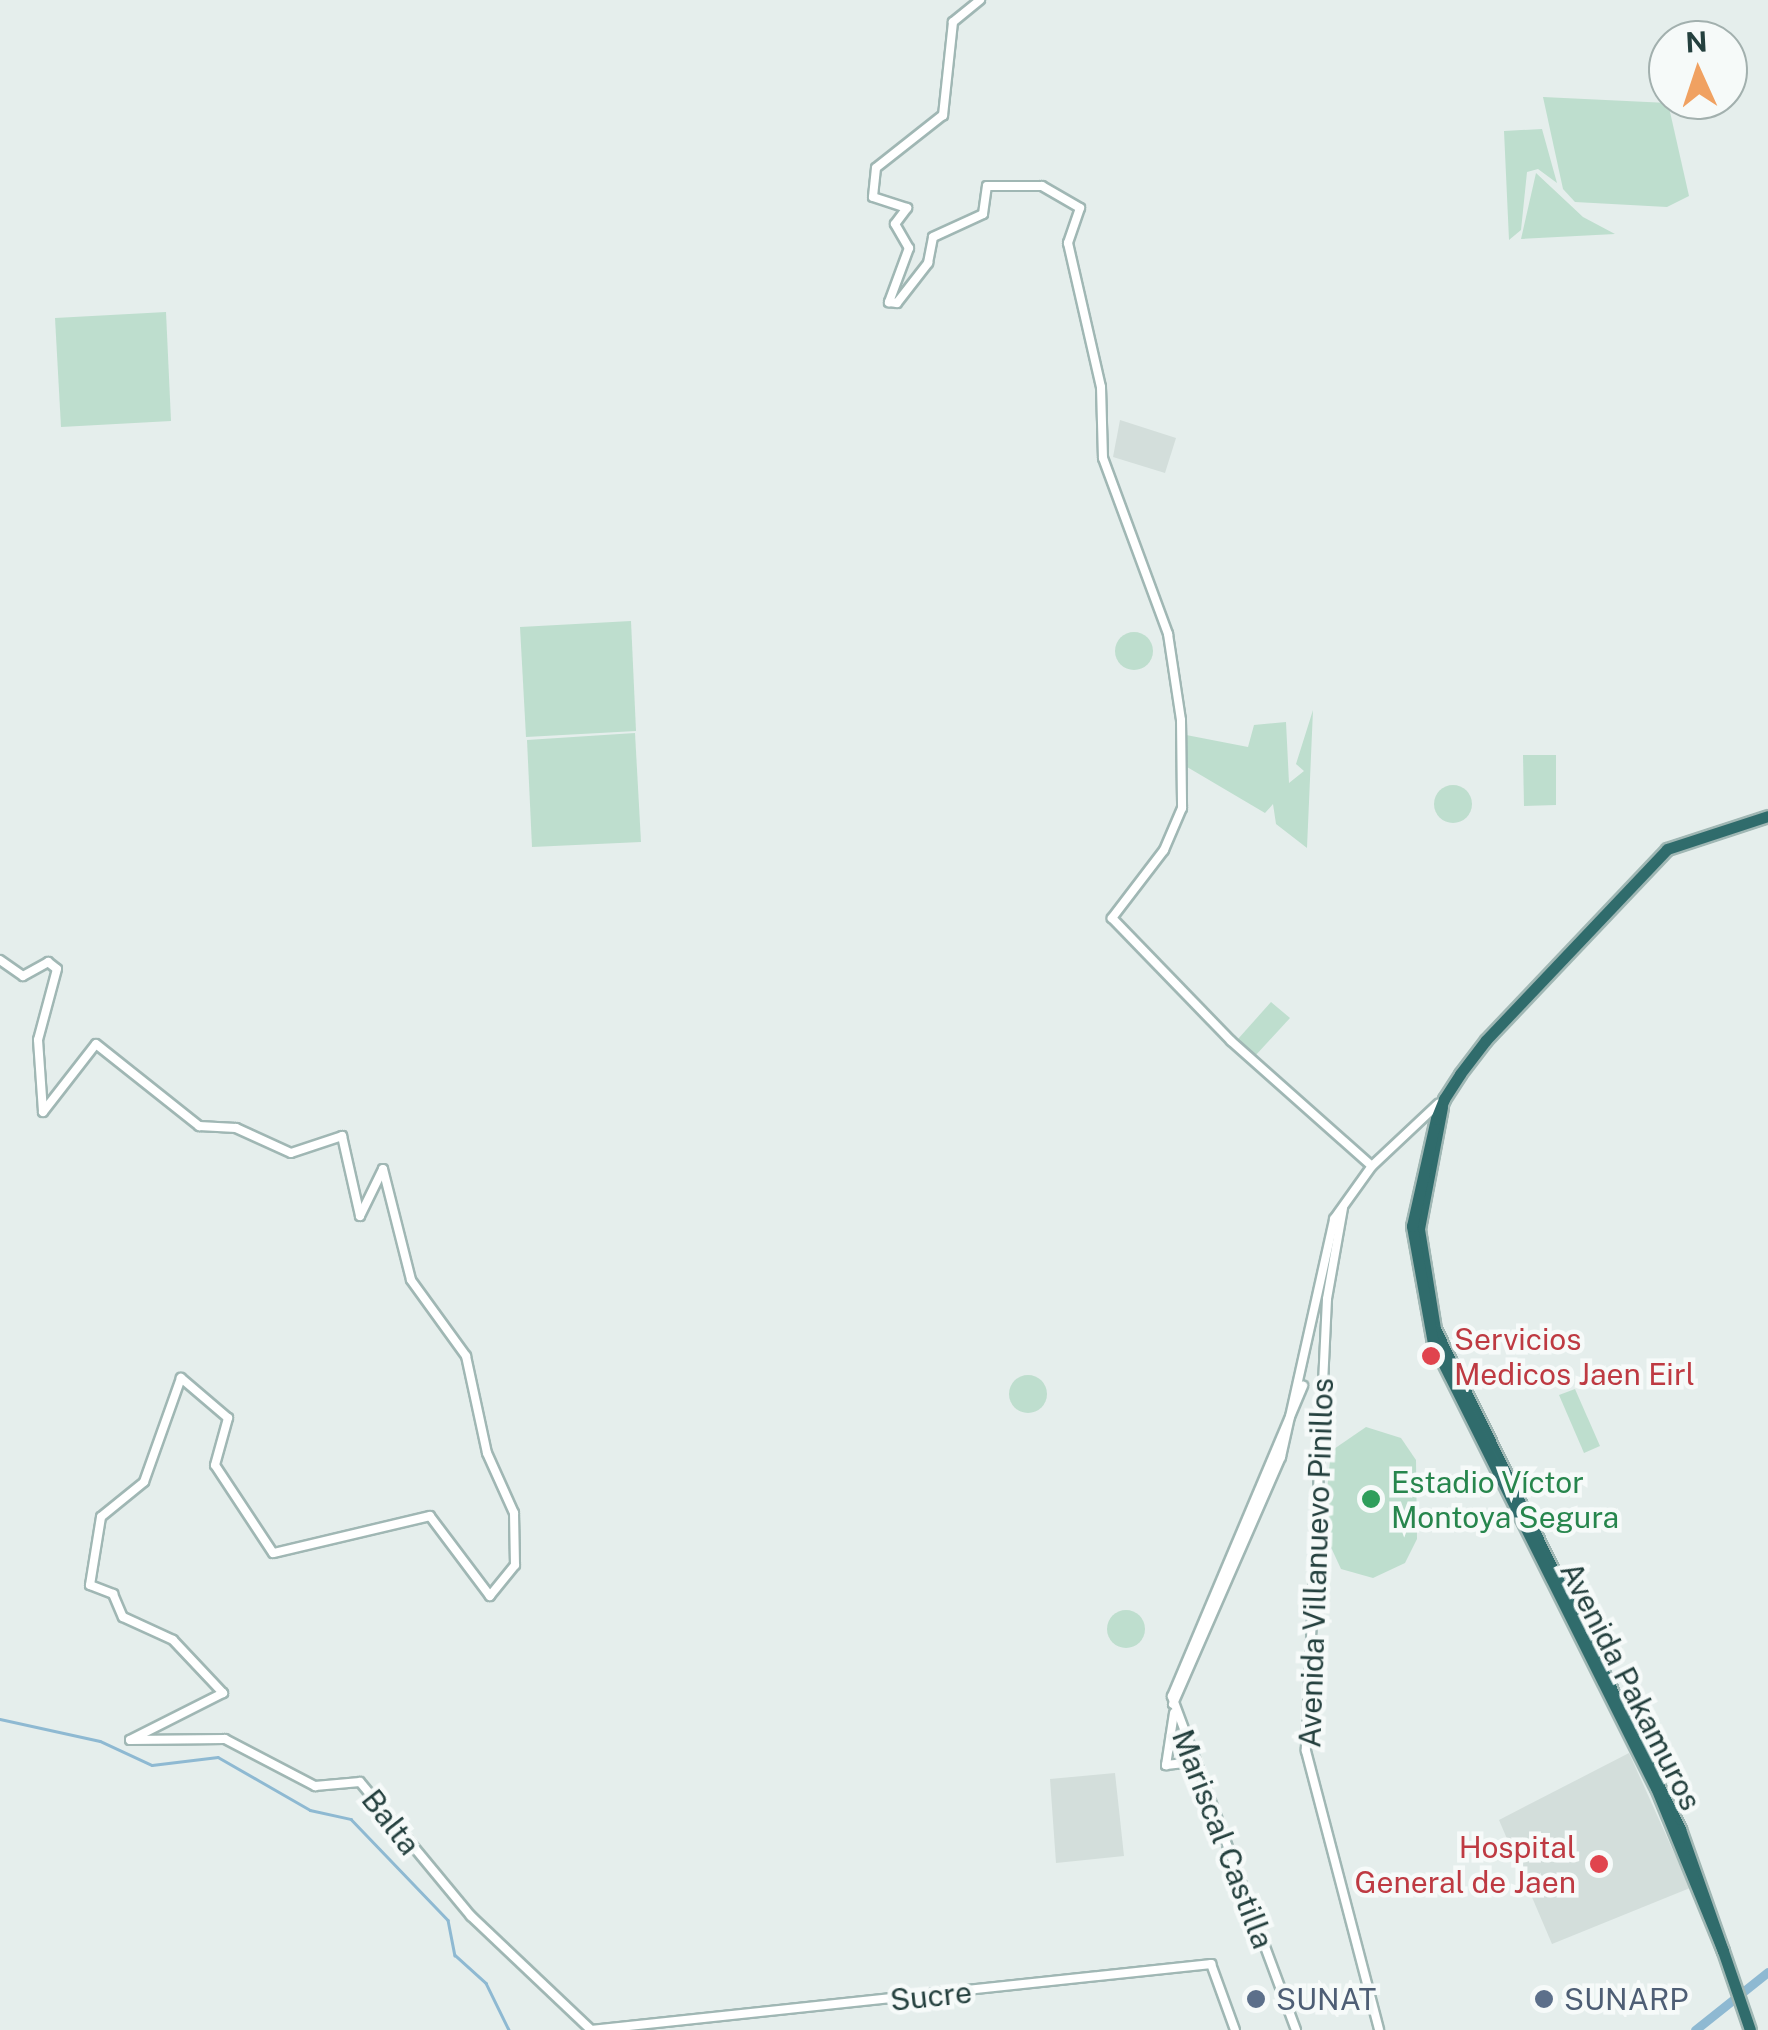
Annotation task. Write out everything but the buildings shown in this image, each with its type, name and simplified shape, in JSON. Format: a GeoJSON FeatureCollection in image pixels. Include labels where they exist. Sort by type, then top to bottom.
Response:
{"type":"FeatureCollection","features":[{"type":"Feature","properties":{"kind":"highway","name":"Avenida Pakamuros"},"geometry":{"type":"LineString","coordinates":[[1746,2026],[1680,1829],[1444,1352],[1419,1229],[1431,1139],[1443,1103],[1564,954],[1674,850],[1768,816]]}},
{"type":"Feature","properties":{"kind":"street"},"geometry":{"type":"LineString","coordinates":[[980,0],[953,22],[943,114],[876,168],[873,197],[907,208],[895,224],[908,248],[889,302],[897,304],[928,263],[932,237],[983,214],[983,190],[1001,184],[1042,186],[1080,208],[1068,243],[1081,294],[1086,343],[1101,387],[1106,473],[1168,634],[1181,720],[1182,808],[1164,850],[1112,918],[1231,1041],[1372,1166]]}},
{"type":"Feature","properties":{"kind":"street","name":"Balta"},"geometry":{"type":"LineString","coordinates":[[0,960],[23,976],[48,962],[57,969],[38,1040],[43,1112],[96,1044],[200,1126],[236,1128],[291,1153],[342,1136],[360,1216],[383,1169],[411,1280],[466,1356],[487,1452],[514,1513],[515,1565],[490,1596],[430,1516],[273,1553],[215,1465],[228,1418],[182,1378],[144,1482],[101,1517],[90,1585],[114,1594],[123,1617],[173,1640],[222,1693],[130,1740],[137,1737],[157,1746],[224,1739],[315,1786],[360,1782],[471,1916],[591,2030]]}},
{"type":"Feature","properties":{"kind":"street"},"geometry":{"type":"LineString","coordinates":[[1194,1762],[1166,1764],[1173,1708],[1277,1470],[1342,1208],[1372,1166],[1443,1103]]}},
{"type":"Feature","properties":{"kind":"street"},"geometry":{"type":"LineString","coordinates":[[1408,1131],[1431,1139]]}},
{"type":"Feature","properties":{"kind":"street","name":"Avenida Villanuevo Pinillos"},"geometry":{"type":"LineString","coordinates":[[1342,1208],[1326,1298],[1306,1751],[1379,2030]]}},
{"type":"Feature","properties":{"kind":"street","name":"Mariscal Castilla"},"geometry":{"type":"LineString","coordinates":[[1173,1708],[1296,2030]]}},
{"type":"Feature","properties":{"kind":"street","name":"Sucre"},"geometry":{"type":"LineString","coordinates":[[591,2030],[1211,1964],[1235,2030]]}},
{"type":"Feature","properties":{"kind":"shaded area"},"geometry":{"type":"Polygon","coordinates":[[[1120,420],[1176,438],[1165,473],[1113,457],[1120,420]]]}},
{"type":"Feature","properties":{"kind":"shaded area","name":"Hospital General de Jaen"},"geometry":{"type":"Polygon","coordinates":[[[1629,1753],[1690,1888],[1552,1944],[1499,1820],[1629,1753]]]}},
{"type":"Feature","properties":{"kind":"shaded area"},"geometry":{"type":"Polygon","coordinates":[[[1115,1773],[1124,1856],[1056,1863],[1050,1779],[1115,1773]]]}},
{"type":"Feature","properties":{"kind":"green space"},"geometry":{"type":"Polygon","coordinates":[[[1543,97],[1648,102],[1648,120],[1672,120],[1689,196],[1667,207],[1575,202],[1563,189],[1543,97]]]}},
{"type":"Feature","properties":{"kind":"green space"},"geometry":{"type":"Polygon","coordinates":[[[1542,129],[1557,183],[1538,169],[1527,172],[1521,230],[1509,240],[1504,131],[1542,129]]]}},
{"type":"Feature","properties":{"kind":"green space"},"geometry":{"type":"Polygon","coordinates":[[[1536,173],[1583,217],[1615,234],[1521,239],[1536,173]]]}},
{"type":"Feature","properties":{"kind":"green space"},"geometry":{"type":"Polygon","coordinates":[[[166,312],[171,421],[61,427],[55,318],[166,312]]]}},
{"type":"Feature","properties":{"kind":"green space"},"geometry":{"type":"Polygon","coordinates":[[[631,621],[636,731],[526,737],[520,627],[631,621]]]}},
{"type":"Feature","properties":{"kind":"green space"},"geometry":{"type":"Polygon","coordinates":[[[1134,632],[1147,638],[1153,651],[1147,664],[1134,670],[1121,664],[1115,651],[1121,638],[1134,632]]]}},
{"type":"Feature","properties":{"kind":"green space"},"geometry":{"type":"Polygon","coordinates":[[[1313,710],[1307,848],[1276,824],[1273,804],[1265,813],[1182,764],[1181,734],[1248,747],[1254,725],[1286,722],[1289,783],[1304,771],[1296,764],[1313,710]]]}},
{"type":"Feature","properties":{"kind":"green space"},"geometry":{"type":"Polygon","coordinates":[[[635,733],[641,842],[532,847],[527,740],[635,733]]]}},
{"type":"Feature","properties":{"kind":"green space"},"geometry":{"type":"Polygon","coordinates":[[[1523,755],[1556,755],[1556,805],[1524,806],[1523,755]]]}},
{"type":"Feature","properties":{"kind":"green space"},"geometry":{"type":"Polygon","coordinates":[[[1453,785],[1466,791],[1472,804],[1466,817],[1453,823],[1440,817],[1434,804],[1440,791],[1453,785]]]}},
{"type":"Feature","properties":{"kind":"green space"},"geometry":{"type":"Polygon","coordinates":[[[1271,1002],[1290,1018],[1255,1056],[1238,1039],[1271,1002]]]}},
{"type":"Feature","properties":{"kind":"green space"},"geometry":{"type":"Polygon","coordinates":[[[1028,1375],[1041,1381],[1047,1394],[1041,1407],[1028,1413],[1015,1407],[1009,1394],[1015,1381],[1028,1375]]]}},
{"type":"Feature","properties":{"kind":"green space"},"geometry":{"type":"Polygon","coordinates":[[[1575,1389],[1600,1446],[1584,1453],[1559,1395],[1575,1389]]]}},
{"type":"Feature","properties":{"kind":"green space","name":"Estadio Víctor Montoya Segura"},"geometry":{"type":"Polygon","coordinates":[[[1366,1427],[1401,1438],[1416,1460],[1417,1539],[1405,1563],[1373,1578],[1341,1569],[1323,1530],[1331,1451],[1366,1427]]]}},
{"type":"Feature","properties":{"kind":"green space"},"geometry":{"type":"Polygon","coordinates":[[[1126,1610],[1139,1616],[1145,1629],[1139,1642],[1126,1648],[1113,1642],[1107,1629],[1113,1616],[1126,1610]]]}},
{"type":"Feature","properties":{"kind":"waterway"},"geometry":{"type":"LineString","coordinates":[[0,1719],[100,1741],[152,1765],[218,1757],[310,1810],[351,1819],[448,1920],[455,1955],[486,1983],[509,2030]]}},
{"type":"Feature","properties":{"kind":"waterway"},"geometry":{"type":"LineString","coordinates":[[1695,2030],[1768,1972]]}},
{"type":"Feature","properties":{"kind":"place","name":"Servicios Medicos Jaen Eirl"},"geometry":{"type":"Point","coordinates":[1431,1356]}},
{"type":"Feature","properties":{"kind":"place","name":"Estadio Víctor Montoya Segura"},"geometry":{"type":"Point","coordinates":[1371,1499]}},
{"type":"Feature","properties":{"kind":"place","name":"Hospital General de Jaen"},"geometry":{"type":"Point","coordinates":[1599,1864]}},
{"type":"Feature","properties":{"kind":"place","name":"SUNAT"},"geometry":{"type":"Point","coordinates":[1256,1999]}},
{"type":"Feature","properties":{"kind":"place","name":"SUNARP"},"geometry":{"type":"Point","coordinates":[1544,1999]}}]}
